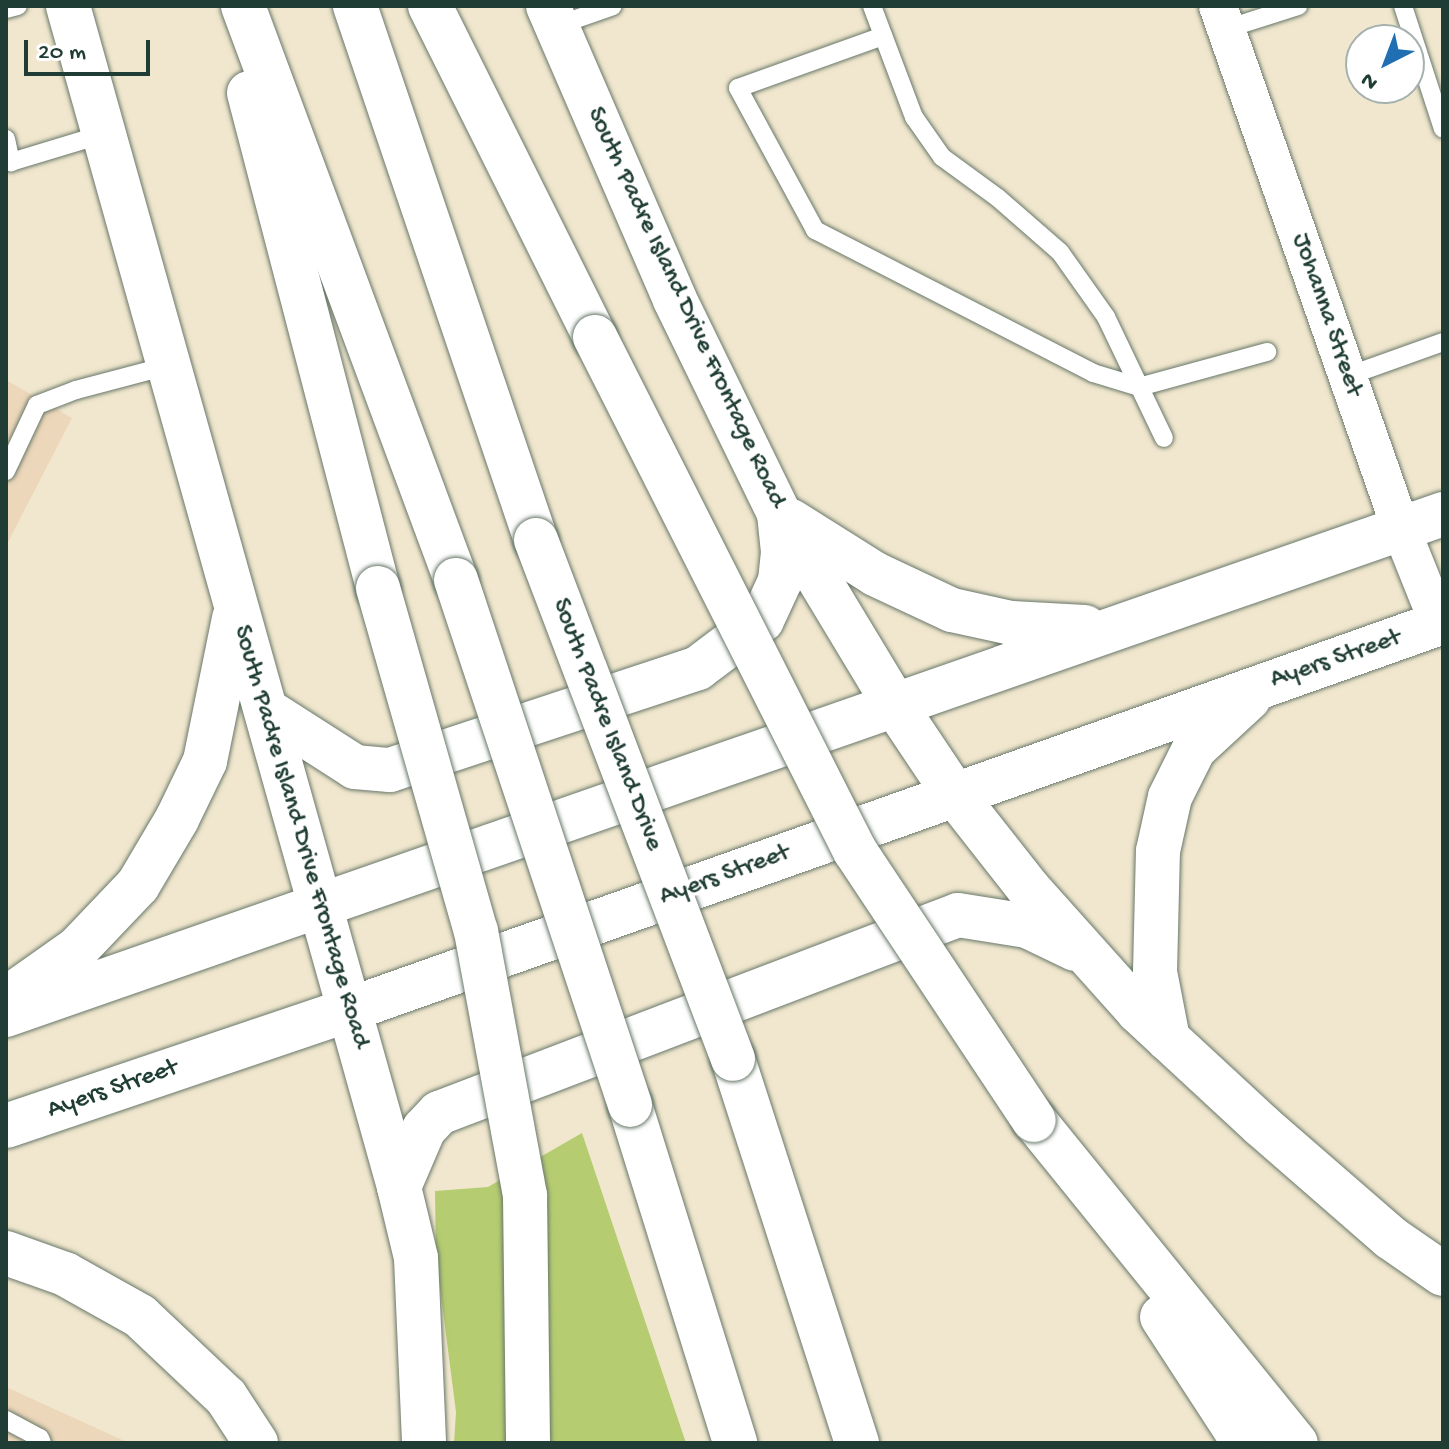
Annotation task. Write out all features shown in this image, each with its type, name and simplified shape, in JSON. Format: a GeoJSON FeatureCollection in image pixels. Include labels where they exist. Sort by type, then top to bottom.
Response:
{"type":"FeatureCollection","features":[{"type":"Feature","properties":{"kind":"main road","name":"South Padre Island Drive Frontage Road"},"geometry":{"type":"LineString","coordinates":[[68,6],[235,611],[266,710],[399,1187],[416,1258],[424,1443]]}},
{"type":"Feature","properties":{"kind":"main road"},"geometry":{"type":"LineString","coordinates":[[226,6],[378,588],[476,931],[525,1195],[528,1443]]}},
{"type":"Feature","properties":{"kind":"main road"},"geometry":{"type":"LineString","coordinates":[[243,6],[456,580],[630,1105],[735,1443]]}},
{"type":"Feature","properties":{"kind":"main road","name":"South Padre Island Drive"},"geometry":{"type":"LineString","coordinates":[[355,6],[536,540],[733,1059],[857,1443]]}},
{"type":"Feature","properties":{"kind":"main road"},"geometry":{"type":"LineString","coordinates":[[430,6],[855,851],[1244,1443]]}},
{"type":"Feature","properties":{"kind":"main road","name":"South Padre Island Drive Frontage Road"},"geometry":{"type":"LineString","coordinates":[[552,16],[675,300],[779,513],[894,704],[955,795],[1029,889],[1168,1039],[1391,1238],[1443,1274]]}},
{"type":"Feature","properties":{"kind":"main road"},"geometry":{"type":"LineString","coordinates":[[779,513],[875,574],[952,610],[1011,623],[1106,628]]}},
{"type":"Feature","properties":{"kind":"main road"},"geometry":{"type":"LineString","coordinates":[[266,710],[355,767],[390,770],[698,668],[762,620],[780,581],[783,552],[779,513]]}},
{"type":"Feature","properties":{"kind":"main road"},"geometry":{"type":"LineString","coordinates":[[6,1015],[1106,628],[1443,514]]}},
{"type":"Feature","properties":{"kind":"main road"},"geometry":{"type":"LineString","coordinates":[[6,999],[78,948],[138,885],[170,832],[205,761],[235,611]]}},
{"type":"Feature","properties":{"kind":"main road","name":"Ayers Street"},"geometry":{"type":"LineString","coordinates":[[6,1126],[351,1009],[1441,623]]}},
{"type":"Feature","properties":{"kind":"main road"},"geometry":{"type":"LineString","coordinates":[[1168,1039],[1155,972],[1158,851],[1170,797],[1194,749],[1262,686]]}},
{"type":"Feature","properties":{"kind":"main road"},"geometry":{"type":"LineString","coordinates":[[399,1187],[424,1129],[439,1113],[958,915],[1027,926],[1088,955]]}},
{"type":"Feature","properties":{"kind":"main road"},"geometry":{"type":"LineString","coordinates":[[1034,1120],[1296,1443]]}},
{"type":"Feature","properties":{"kind":"main road"},"geometry":{"type":"LineString","coordinates":[[6,1253],[65,1274],[140,1316],[226,1397],[256,1443]]}},
{"type":"Feature","properties":{"kind":"street","name":"Johanna Street"},"geometry":{"type":"LineString","coordinates":[[1222,17],[1401,529],[1441,623]]}},
{"type":"Feature","properties":{"kind":"lane"},"geometry":{"type":"LineString","coordinates":[[6,9],[18,6]]}},
{"type":"Feature","properties":{"kind":"lane"},"geometry":{"type":"LineString","coordinates":[[552,16],[613,6]]}},
{"type":"Feature","properties":{"kind":"lane"},"geometry":{"type":"LineString","coordinates":[[872,6],[914,117],[942,157],[998,198],[1060,252],[1106,317],[1164,438]]}},
{"type":"Feature","properties":{"kind":"lane"},"geometry":{"type":"LineString","coordinates":[[1222,17],[1298,6]]}},
{"type":"Feature","properties":{"kind":"lane"},"geometry":{"type":"LineString","coordinates":[[1403,6],[1443,129]]}},
{"type":"Feature","properties":{"kind":"lane"},"geometry":{"type":"LineString","coordinates":[[883,36],[738,88],[815,230],[1093,373],[1139,387],[1267,352]]}},
{"type":"Feature","properties":{"kind":"lane"},"geometry":{"type":"LineString","coordinates":[[6,139],[11,162],[104,134]]}},
{"type":"Feature","properties":{"kind":"lane"},"geometry":{"type":"LineString","coordinates":[[1348,376],[1443,342]]}},
{"type":"Feature","properties":{"kind":"lane"},"geometry":{"type":"LineString","coordinates":[[6,471],[11,447],[37,405],[76,390],[167,366]]}},
{"type":"Feature","properties":{"kind":"lane"},"geometry":{"type":"LineString","coordinates":[[6,1420],[40,1438],[42,1443]]}},
{"type":"Feature","properties":{"kind":"shaded area"},"geometry":{"type":"Polygon","coordinates":[[[6,380],[72,418],[6,546],[6,380]]]}},
{"type":"Feature","properties":{"kind":"shaded area"},"geometry":{"type":"Polygon","coordinates":[[[6,1387],[129,1443],[6,1443],[6,1387]]]}},
{"type":"Feature","properties":{"kind":"green space"},"geometry":{"type":"Polygon","coordinates":[[[582,1133],[686,1443],[454,1443],[456,1412],[436,1257],[435,1191],[488,1187],[582,1133]]]}}]}
